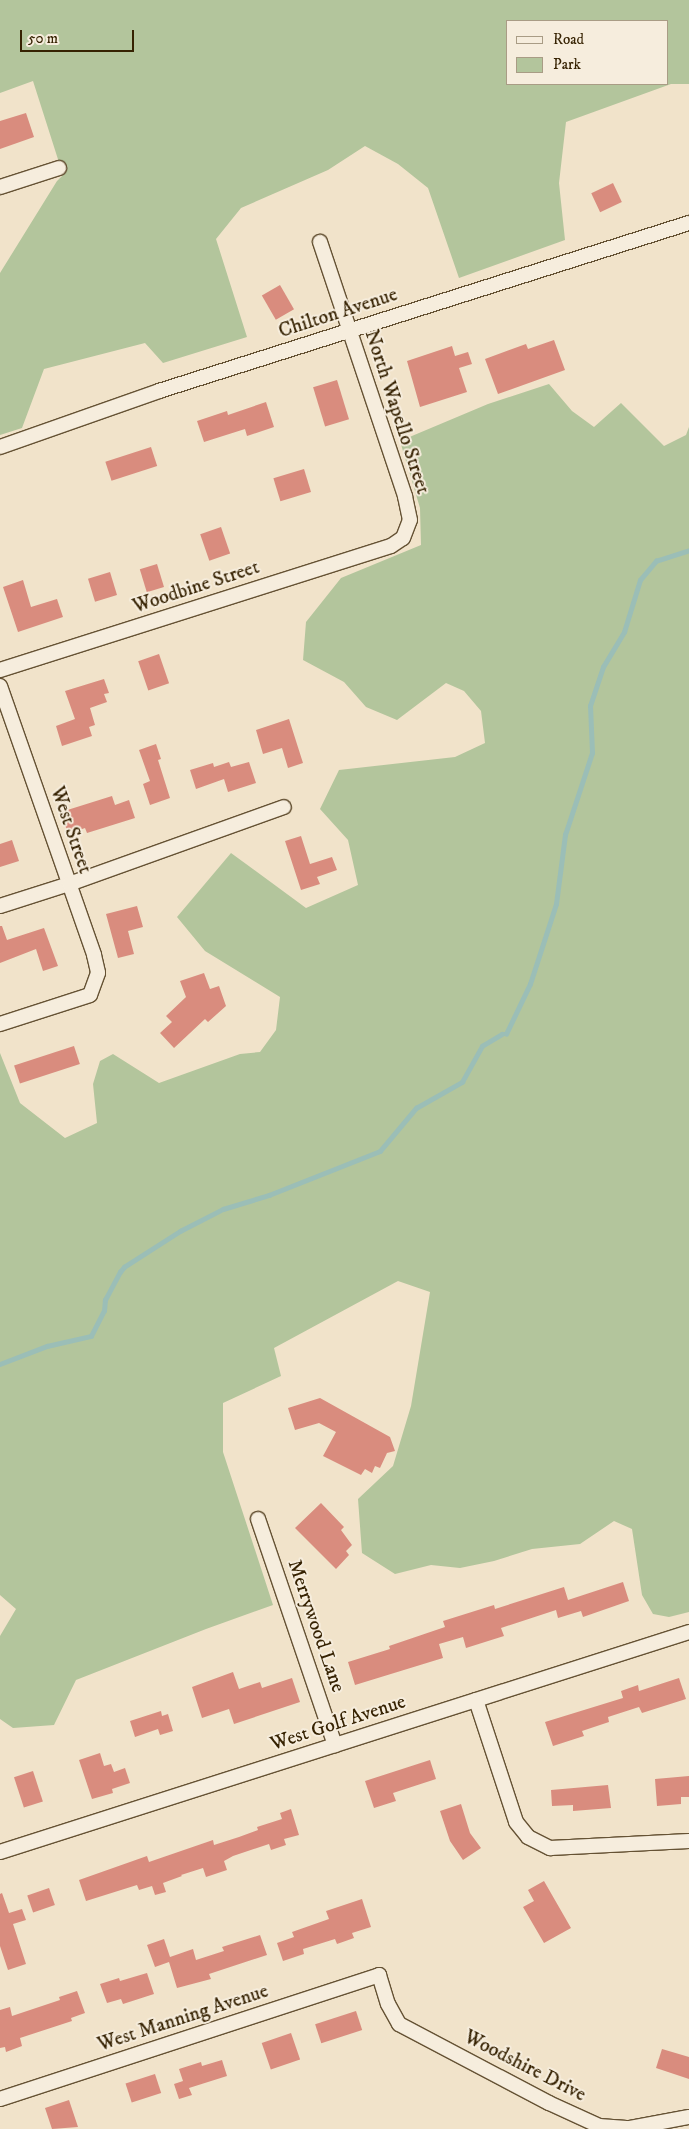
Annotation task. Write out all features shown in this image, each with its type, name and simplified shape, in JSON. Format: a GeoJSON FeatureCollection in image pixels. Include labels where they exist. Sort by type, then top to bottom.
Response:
{"type":"FeatureCollection","features":[{"type":"Feature","properties":{"kind":"street"},"geometry":{"type":"LineString","coordinates":[[0,187],[59,168]]}},
{"type":"Feature","properties":{"kind":"street","name":"Chilton Avenue"},"geometry":{"type":"LineString","coordinates":[[0,447],[159,391],[689,223]]}},
{"type":"Feature","properties":{"kind":"street","name":"North Wapello Street"},"geometry":{"type":"LineString","coordinates":[[320,242],[405,496],[410,520],[403,538]]}},
{"type":"Feature","properties":{"kind":"street","name":"Woodbine Street"},"geometry":{"type":"LineString","coordinates":[[0,670],[391,546],[403,538]]}},
{"type":"Feature","properties":{"kind":"street","name":"West Street"},"geometry":{"type":"LineString","coordinates":[[0,686],[94,955],[98,973],[90,995],[0,1024]]}},
{"type":"Feature","properties":{"kind":"street"},"geometry":{"type":"LineString","coordinates":[[0,906],[69,884],[284,807]]}},
{"type":"Feature","properties":{"kind":"street","name":"Merrywood Lane"},"geometry":{"type":"LineString","coordinates":[[258,1519],[335,1746]]}},
{"type":"Feature","properties":{"kind":"street","name":"West Golf Avenue"},"geometry":{"type":"LineString","coordinates":[[0,1852],[689,1632]]}},
{"type":"Feature","properties":{"kind":"street"},"geometry":{"type":"LineString","coordinates":[[476,1700],[516,1822],[528,1837],[550,1848],[689,1841]]}},
{"type":"Feature","properties":{"kind":"street","name":"West Manning Avenue"},"geometry":{"type":"LineString","coordinates":[[0,2099],[379,1975]]}},
{"type":"Feature","properties":{"kind":"street","name":"Woodshire Drive"},"geometry":{"type":"LineString","coordinates":[[379,1975],[388,2004],[399,2024],[549,2103],[599,2126],[630,2128],[653,2126],[689,2117]]}},
{"type":"Feature","properties":{"kind":"green space"},"geometry":{"type":"Polygon","coordinates":[[[0,0],[689,0],[689,84],[669,85],[669,20],[507,20],[507,85],[668,85],[566,122],[559,183],[565,240],[459,278],[428,188],[398,164],[365,146],[328,170],[241,208],[216,239],[247,337],[163,363],[145,343],[44,369],[22,428],[0,435],[0,273],[57,181],[63,175],[33,81],[0,93],[0,0]]]}},
{"type":"Feature","properties":{"kind":"green space"},"geometry":{"type":"Polygon","coordinates":[[[549,384],[572,411],[594,427],[621,403],[664,446],[686,435],[689,427],[689,1612],[669,1617],[653,1614],[642,1595],[632,1529],[614,1521],[580,1544],[532,1549],[494,1561],[460,1568],[431,1565],[395,1574],[362,1553],[358,1499],[393,1466],[411,1406],[430,1292],[398,1281],[274,1348],[281,1376],[223,1403],[223,1452],[273,1605],[76,1680],[54,1725],[13,1728],[0,1719],[0,1636],[16,1609],[0,1595],[0,1053],[20,1103],[65,1138],[97,1123],[93,1084],[100,1061],[113,1054],[159,1083],[240,1054],[260,1052],[276,1030],[280,997],[205,951],[177,917],[231,853],[306,908],[358,885],[348,840],[320,809],[339,770],[455,757],[485,743],[481,711],[464,691],[446,683],[397,720],[366,707],[344,682],[303,660],[306,622],[341,578],[421,545],[420,508],[400,441],[488,404],[549,384]]]}},
{"type":"Feature","properties":{"kind":"building"},"geometry":{"type":"Polygon","coordinates":[[[26,113],[34,137],[0,149],[0,121],[26,113]]]}},
{"type":"Feature","properties":{"kind":"building"},"geometry":{"type":"Polygon","coordinates":[[[613,183],[622,202],[600,212],[591,193],[613,183]]]}},
{"type":"Feature","properties":{"kind":"building"},"geometry":{"type":"Polygon","coordinates":[[[280,285],[294,309],[276,320],[262,296],[280,285]]]}},
{"type":"Feature","properties":{"kind":"building"},"geometry":{"type":"Polygon","coordinates":[[[554,340],[565,370],[498,394],[485,359],[526,344],[528,349],[554,340]]]}},
{"type":"Feature","properties":{"kind":"building"},"geometry":{"type":"Polygon","coordinates":[[[452,346],[455,356],[468,352],[472,364],[459,368],[467,392],[420,407],[407,361],[452,346]]]}},
{"type":"Feature","properties":{"kind":"building"},"geometry":{"type":"Polygon","coordinates":[[[337,380],[349,419],[325,427],[313,387],[337,380]]]}},
{"type":"Feature","properties":{"kind":"building"},"geometry":{"type":"Polygon","coordinates":[[[266,402],[274,427],[247,436],[245,429],[204,442],[197,421],[227,411],[228,415],[266,402]]]}},
{"type":"Feature","properties":{"kind":"building"},"geometry":{"type":"Polygon","coordinates":[[[151,447],[157,466],[112,481],[105,462],[151,447]]]}},
{"type":"Feature","properties":{"kind":"building"},"geometry":{"type":"Polygon","coordinates":[[[304,469],[311,492],[280,501],[273,478],[304,469]]]}},
{"type":"Feature","properties":{"kind":"building"},"geometry":{"type":"Polygon","coordinates":[[[221,527],[230,553],[209,561],[200,534],[221,527]]]}},
{"type":"Feature","properties":{"kind":"building"},"geometry":{"type":"Polygon","coordinates":[[[157,564],[164,587],[147,592],[140,569],[157,564]]]}},
{"type":"Feature","properties":{"kind":"building"},"geometry":{"type":"Polygon","coordinates":[[[110,572],[117,595],[95,602],[88,579],[110,572]]]}},
{"type":"Feature","properties":{"kind":"building"},"geometry":{"type":"Polygon","coordinates":[[[23,580],[31,607],[57,599],[63,617],[18,632],[3,587],[23,580]]]}},
{"type":"Feature","properties":{"kind":"building"},"geometry":{"type":"Polygon","coordinates":[[[159,654],[169,683],[148,690],[138,661],[159,654]]]}},
{"type":"Feature","properties":{"kind":"building"},"geometry":{"type":"Polygon","coordinates":[[[104,679],[109,693],[104,694],[107,702],[90,708],[95,725],[89,727],[92,736],[62,746],[56,726],[75,719],[65,691],[104,679]]]}},
{"type":"Feature","properties":{"kind":"building"},"geometry":{"type":"Polygon","coordinates":[[[289,719],[303,763],[288,768],[282,748],[263,754],[256,730],[289,719]]]}},
{"type":"Feature","properties":{"kind":"building"},"geometry":{"type":"Polygon","coordinates":[[[156,744],[161,759],[158,760],[170,798],[150,805],[143,784],[150,781],[139,750],[156,744]]]}},
{"type":"Feature","properties":{"kind":"building"},"geometry":{"type":"Polygon","coordinates":[[[229,762],[231,767],[249,762],[256,783],[228,792],[224,779],[196,789],[190,770],[213,763],[214,767],[229,762]]]}},
{"type":"Feature","properties":{"kind":"building"},"geometry":{"type":"Polygon","coordinates":[[[112,796],[115,805],[129,800],[135,818],[87,833],[85,828],[68,834],[61,812],[112,796]]]}},
{"type":"Feature","properties":{"kind":"building"},"geometry":{"type":"Polygon","coordinates":[[[301,836],[310,864],[332,857],[337,870],[317,877],[320,884],[301,890],[285,841],[301,836]]]}},
{"type":"Feature","properties":{"kind":"building"},"geometry":{"type":"Polygon","coordinates":[[[12,840],[19,861],[0,867],[0,844],[12,840]]]}},
{"type":"Feature","properties":{"kind":"building"},"geometry":{"type":"Polygon","coordinates":[[[137,906],[143,927],[128,931],[134,954],[118,958],[106,914],[137,906]]]}},
{"type":"Feature","properties":{"kind":"building"},"geometry":{"type":"Polygon","coordinates":[[[0,926],[2,926],[7,940],[44,928],[58,966],[43,971],[36,949],[0,963],[0,926]]]}},
{"type":"Feature","properties":{"kind":"building"},"geometry":{"type":"Polygon","coordinates":[[[204,973],[210,989],[219,986],[226,1006],[208,1022],[205,1019],[174,1048],[160,1033],[172,1022],[166,1016],[186,997],[180,981],[204,973]]]}},
{"type":"Feature","properties":{"kind":"building"},"geometry":{"type":"Polygon","coordinates":[[[74,1046],[80,1064],[20,1084],[14,1065],[74,1046]]]}},
{"type":"Feature","properties":{"kind":"building"},"geometry":{"type":"Polygon","coordinates":[[[320,1398],[390,1437],[395,1451],[387,1453],[380,1468],[375,1466],[372,1473],[365,1469],[361,1475],[323,1456],[336,1432],[319,1423],[295,1430],[288,1408],[320,1398]]]}},
{"type":"Feature","properties":{"kind":"building"},"geometry":{"type":"Polygon","coordinates":[[[321,1503],[344,1527],[341,1530],[352,1545],[346,1551],[349,1555],[336,1569],[295,1528],[321,1503]]]}},
{"type":"Feature","properties":{"kind":"building"},"geometry":{"type":"Polygon","coordinates":[[[623,1582],[629,1601],[583,1617],[581,1611],[558,1618],[556,1610],[501,1628],[504,1636],[466,1648],[463,1637],[439,1644],[443,1658],[355,1685],[348,1662],[390,1649],[389,1646],[445,1627],[443,1621],[494,1605],[495,1609],[564,1587],[568,1600],[623,1582]]]}},
{"type":"Feature","properties":{"kind":"building"},"geometry":{"type":"Polygon","coordinates":[[[233,1672],[239,1689],[260,1682],[262,1688],[292,1678],[300,1702],[234,1724],[229,1709],[202,1718],[192,1687],[233,1672]]]}},
{"type":"Feature","properties":{"kind":"building"},"geometry":{"type":"Polygon","coordinates":[[[679,1678],[686,1699],[642,1713],[639,1707],[608,1717],[609,1722],[582,1731],[584,1736],[553,1746],[545,1722],[623,1698],[621,1691],[638,1685],[639,1691],[679,1678]]]}},
{"type":"Feature","properties":{"kind":"building"},"geometry":{"type":"Polygon","coordinates":[[[161,1711],[162,1716],[168,1714],[173,1731],[160,1735],[158,1729],[135,1737],[130,1721],[161,1711]]]}},
{"type":"Feature","properties":{"kind":"building"},"geometry":{"type":"Polygon","coordinates":[[[100,1753],[104,1766],[111,1764],[114,1772],[125,1768],[130,1783],[112,1789],[113,1793],[92,1799],[79,1760],[100,1753]]]}},
{"type":"Feature","properties":{"kind":"building"},"geometry":{"type":"Polygon","coordinates":[[[430,1760],[436,1779],[393,1793],[396,1801],[374,1808],[365,1781],[430,1760]]]}},
{"type":"Feature","properties":{"kind":"building"},"geometry":{"type":"Polygon","coordinates":[[[33,1771],[43,1801],[24,1808],[14,1777],[33,1771]]]}},
{"type":"Feature","properties":{"kind":"building"},"geometry":{"type":"Polygon","coordinates":[[[689,1776],[689,1797],[681,1797],[681,1804],[657,1806],[655,1779],[689,1776]]]}},
{"type":"Feature","properties":{"kind":"building"},"geometry":{"type":"Polygon","coordinates":[[[608,1785],[611,1808],[573,1811],[573,1805],[552,1806],[551,1790],[608,1785]]]}},
{"type":"Feature","properties":{"kind":"building"},"geometry":{"type":"Polygon","coordinates":[[[461,1804],[470,1833],[481,1848],[463,1860],[450,1841],[440,1811],[461,1804]]]}},
{"type":"Feature","properties":{"kind":"building"},"geometry":{"type":"Polygon","coordinates":[[[291,1809],[299,1835],[284,1839],[286,1845],[271,1850],[269,1844],[233,1856],[224,1861],[227,1870],[206,1877],[203,1868],[181,1875],[163,1883],[166,1892],[155,1895],[152,1886],[139,1890],[137,1885],[86,1901],[79,1880],[147,1856],[149,1862],[213,1840],[214,1845],[239,1837],[258,1830],[257,1827],[282,1819],[280,1813],[291,1809]]]}},
{"type":"Feature","properties":{"kind":"building"},"geometry":{"type":"Polygon","coordinates":[[[544,1881],[571,1928],[544,1943],[523,1907],[534,1901],[528,1890],[544,1881]]]}},
{"type":"Feature","properties":{"kind":"building"},"geometry":{"type":"Polygon","coordinates":[[[49,1888],[55,1905],[33,1913],[27,1895],[49,1888]]]}},
{"type":"Feature","properties":{"kind":"building"},"geometry":{"type":"Polygon","coordinates":[[[2,1893],[9,1913],[22,1909],[26,1920],[13,1924],[26,1964],[8,1970],[0,1946],[0,1894],[2,1893]]]}},
{"type":"Feature","properties":{"kind":"building"},"geometry":{"type":"Polygon","coordinates":[[[362,1899],[371,1927],[352,1933],[354,1938],[337,1944],[335,1939],[303,1949],[304,1954],[283,1961],[277,1943],[294,1937],[292,1932],[329,1919],[326,1911],[362,1899]]]}},
{"type":"Feature","properties":{"kind":"building"},"geometry":{"type":"Polygon","coordinates":[[[260,1935],[267,1955],[209,1974],[211,1979],[177,1988],[169,1962],[155,1967],[147,1945],[164,1939],[170,1957],[193,1949],[196,1960],[224,1951],[222,1947],[260,1935]]]}},
{"type":"Feature","properties":{"kind":"building"},"geometry":{"type":"Polygon","coordinates":[[[147,1973],[154,1994],[123,2004],[121,1999],[107,2003],[100,1984],[119,1978],[120,1981],[147,1973]]]}},
{"type":"Feature","properties":{"kind":"building"},"geometry":{"type":"Polygon","coordinates":[[[77,1991],[85,2013],[71,2018],[72,2021],[20,2038],[22,2046],[6,2052],[5,2047],[0,2048],[0,2010],[10,2007],[12,2016],[60,2000],[59,1997],[77,1991]]]}},
{"type":"Feature","properties":{"kind":"building"},"geometry":{"type":"Polygon","coordinates":[[[356,2011],[362,2030],[321,2043],[315,2024],[356,2011]]]}},
{"type":"Feature","properties":{"kind":"building"},"geometry":{"type":"Polygon","coordinates":[[[291,2033],[300,2059],[271,2070],[262,2043],[291,2033]]]}},
{"type":"Feature","properties":{"kind":"building"},"geometry":{"type":"Polygon","coordinates":[[[662,2049],[689,2057],[689,2079],[656,2068],[662,2049]]]}},
{"type":"Feature","properties":{"kind":"building"},"geometry":{"type":"Polygon","coordinates":[[[222,2060],[227,2076],[189,2088],[192,2095],[179,2099],[174,2084],[183,2081],[179,2069],[201,2062],[202,2066],[222,2060]]]}},
{"type":"Feature","properties":{"kind":"building"},"geometry":{"type":"Polygon","coordinates":[[[155,2074],[161,2093],[132,2103],[126,2084],[155,2074]]]}},
{"type":"Feature","properties":{"kind":"building"},"geometry":{"type":"Polygon","coordinates":[[[69,2100],[78,2127],[52,2129],[45,2108],[69,2100]]]}},
{"type":"Feature","properties":{"kind":"waterway"},"geometry":{"type":"LineString","coordinates":[[0,1364],[47,1346],[91,1336],[104,1311],[105,1300],[124,1267],[180,1231],[223,1209],[269,1195],[380,1151],[416,1108],[462,1082],[482,1046],[502,1034],[506,1034],[530,984],[556,904],[565,835],[592,753],[590,706],[603,667],[624,632],[640,580],[656,561],[689,550]]}}]}
